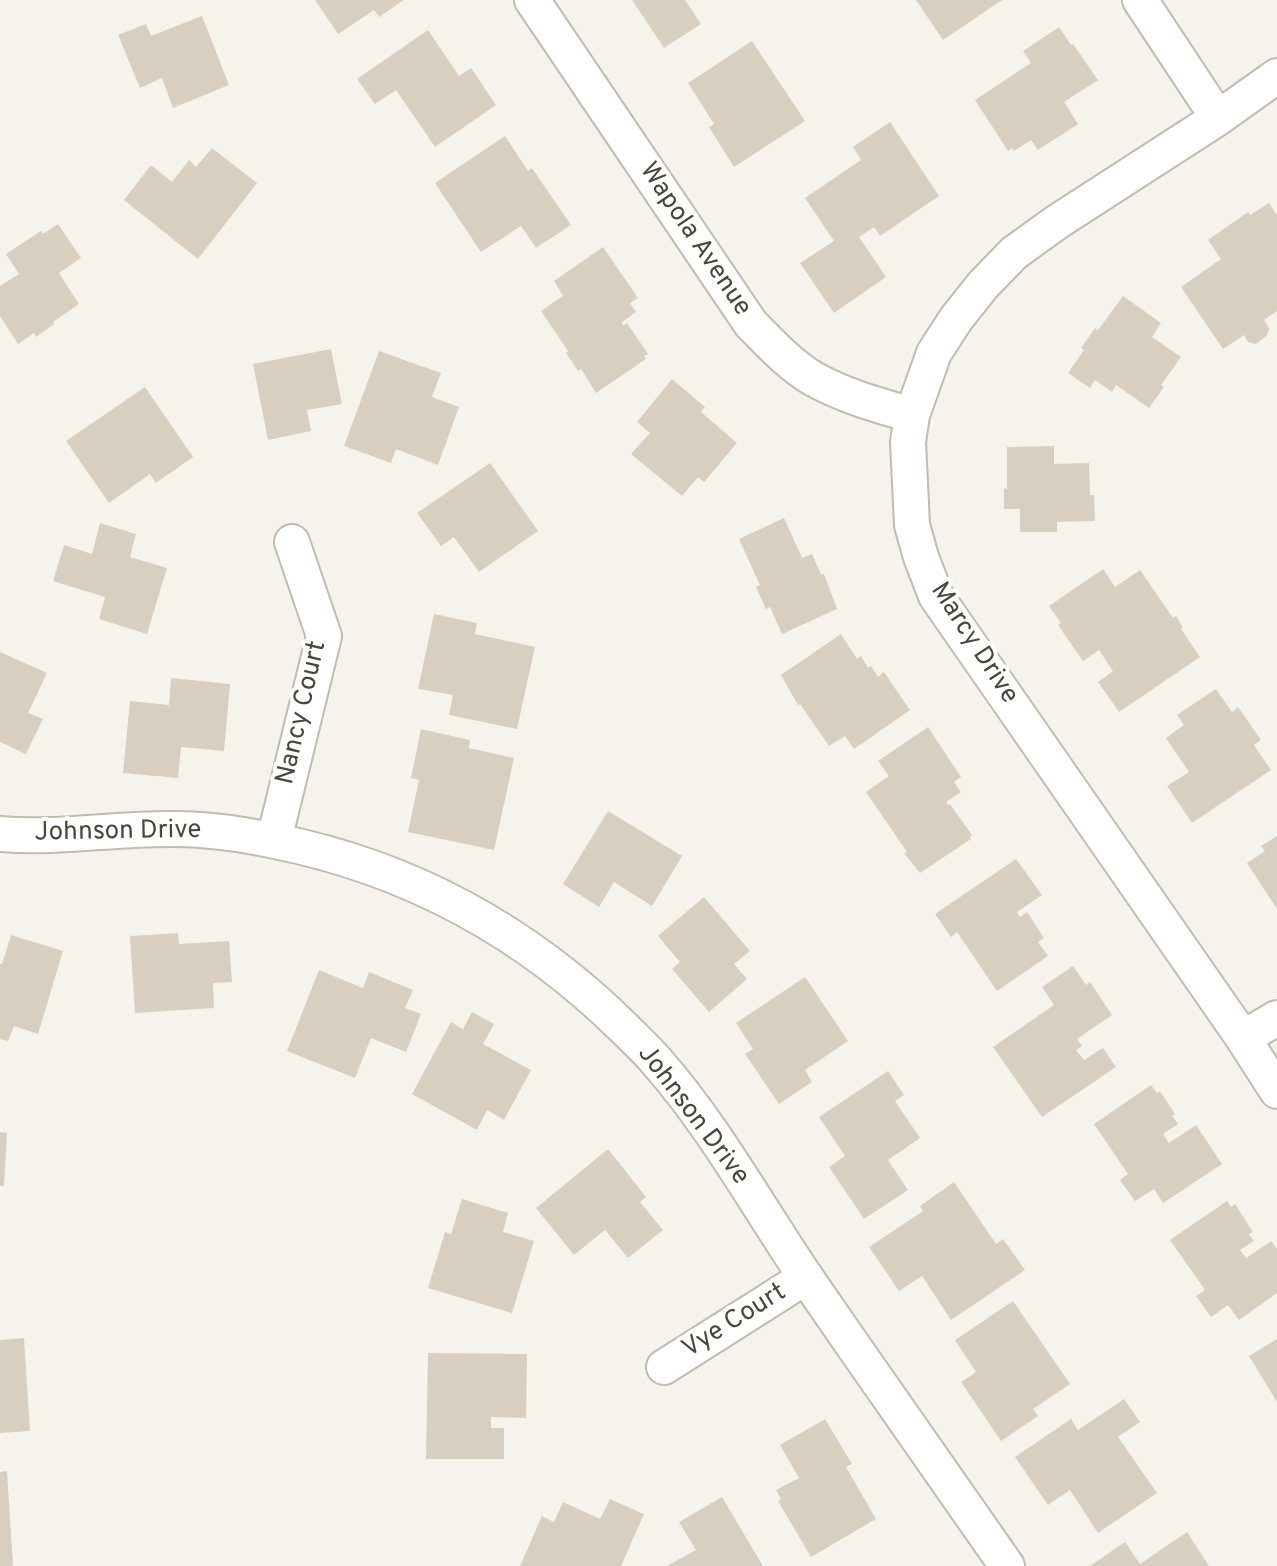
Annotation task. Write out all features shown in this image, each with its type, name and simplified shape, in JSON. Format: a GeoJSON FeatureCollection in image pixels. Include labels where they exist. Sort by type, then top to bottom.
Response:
{"type":"FeatureCollection","features":[{"type":"Feature","properties":{"kind":"street","name":"Wapola Avenue"},"geometry":{"type":"LineString","coordinates":[[532,0],[751,324],[810,376],[839,392],[912,415]]}},
{"type":"Feature","properties":{"kind":"street"},"geometry":{"type":"LineString","coordinates":[[1140,0],[1218,118]]}},
{"type":"Feature","properties":{"kind":"street","name":"Marcy Drive"},"geometry":{"type":"LineString","coordinates":[[1277,76],[1014,253],[983,285],[934,353],[912,415],[908,442],[912,525],[936,596],[1277,1091]]}},
{"type":"Feature","properties":{"kind":"street","name":"Nancy Court"},"geometry":{"type":"LineString","coordinates":[[274,840],[324,636],[292,542]]}},
{"type":"Feature","properties":{"kind":"street","name":"Johnson Drive"},"geometry":{"type":"LineString","coordinates":[[0,834],[61,835],[172,829],[217,831],[274,840],[343,857],[411,883],[480,916],[545,959],[605,1010],[658,1062],[698,1114],[806,1277],[1007,1566]]}},
{"type":"Feature","properties":{"kind":"street"},"geometry":{"type":"LineString","coordinates":[[1243,1038],[1277,1018]]}},
{"type":"Feature","properties":{"kind":"street","name":"Vye Court"},"geometry":{"type":"LineString","coordinates":[[664,1367],[806,1277]]}},
{"type":"Feature","properties":{"kind":"building"},"geometry":{"type":"Polygon","coordinates":[[[315,0],[404,0],[379,17],[374,10],[338,34],[315,0]]]}},
{"type":"Feature","properties":{"kind":"building"},"geometry":{"type":"Polygon","coordinates":[[[632,0],[685,0],[701,24],[664,48],[632,0]]]}},
{"type":"Feature","properties":{"kind":"building"},"geometry":{"type":"Polygon","coordinates":[[[916,0],[1002,0],[943,40],[916,0]]]}},
{"type":"Feature","properties":{"kind":"building"},"geometry":{"type":"Polygon","coordinates":[[[202,16],[229,85],[173,108],[162,78],[140,88],[118,35],[146,24],[151,36],[202,16]]]}},
{"type":"Feature","properties":{"kind":"building"},"geometry":{"type":"Polygon","coordinates":[[[1059,27],[1098,80],[1064,102],[1078,124],[1038,150],[1031,140],[1014,151],[1012,148],[1008,151],[975,100],[1031,63],[1023,51],[1059,27]]]}},
{"type":"Feature","properties":{"kind":"building"},"geometry":{"type":"Polygon","coordinates":[[[428,30],[459,76],[471,68],[496,105],[435,147],[396,90],[375,104],[357,79],[428,30]]]}},
{"type":"Feature","properties":{"kind":"building"},"geometry":{"type":"Polygon","coordinates":[[[752,41],[805,121],[734,167],[709,127],[714,124],[688,83],[752,41]]]}},
{"type":"Feature","properties":{"kind":"building"},"geometry":{"type":"Polygon","coordinates":[[[890,122],[939,196],[880,236],[874,227],[859,237],[886,277],[834,313],[800,263],[834,241],[805,198],[861,160],[853,147],[890,122]]]}},
{"type":"Feature","properties":{"kind":"building"},"geometry":{"type":"Polygon","coordinates":[[[505,136],[528,171],[532,168],[571,225],[536,248],[521,226],[481,252],[435,183],[505,136]]]}},
{"type":"Feature","properties":{"kind":"building"},"geometry":{"type":"Polygon","coordinates":[[[212,148],[257,183],[198,259],[124,200],[151,165],[172,182],[189,160],[196,167],[212,148]]]}},
{"type":"Feature","properties":{"kind":"building"},"geometry":{"type":"Polygon","coordinates":[[[1269,203],[1277,215],[1277,311],[1264,320],[1269,328],[1267,335],[1256,344],[1248,342],[1244,335],[1223,349],[1181,287],[1221,259],[1208,240],[1248,212],[1250,215],[1269,203]]]}},
{"type":"Feature","properties":{"kind":"building"},"geometry":{"type":"Polygon","coordinates":[[[58,224],[81,258],[59,273],[79,304],[36,337],[34,333],[18,344],[0,316],[0,286],[19,274],[6,254],[41,231],[43,234],[58,224]]]}},
{"type":"Feature","properties":{"kind":"building"},"geometry":{"type":"Polygon","coordinates":[[[603,247],[638,298],[630,303],[636,312],[622,322],[623,326],[627,323],[648,354],[644,356],[646,359],[596,393],[581,369],[578,371],[541,311],[563,296],[554,281],[603,247]]]}},
{"type":"Feature","properties":{"kind":"building"},"geometry":{"type":"Polygon","coordinates":[[[1123,296],[1161,323],[1152,337],[1181,357],[1149,408],[1116,385],[1112,392],[1095,380],[1090,388],[1068,373],[1095,328],[1098,330],[1123,296]]]}},
{"type":"Feature","properties":{"kind":"building"},"geometry":{"type":"Polygon","coordinates":[[[331,349],[342,404],[307,410],[311,431],[268,440],[253,364],[331,349]]]}},
{"type":"Feature","properties":{"kind":"building"},"geometry":{"type":"Polygon","coordinates":[[[379,351],[441,373],[432,397],[459,407],[438,465],[396,449],[391,463],[344,446],[379,351]]]}},
{"type":"Feature","properties":{"kind":"building"},"geometry":{"type":"Polygon","coordinates":[[[672,379],[705,407],[701,412],[737,443],[704,482],[698,477],[682,496],[631,454],[650,433],[637,422],[672,379]]]}},
{"type":"Feature","properties":{"kind":"building"},"geometry":{"type":"Polygon","coordinates":[[[145,387],[193,457],[156,483],[150,474],[109,503],[66,441],[145,387]]]}},
{"type":"Feature","properties":{"kind":"building"},"geometry":{"type":"Polygon","coordinates":[[[1054,446],[1054,464],[1089,463],[1095,521],[1057,522],[1057,532],[1020,532],[1020,509],[1004,509],[1007,447],[1054,446]]]}},
{"type":"Feature","properties":{"kind":"building"},"geometry":{"type":"Polygon","coordinates":[[[490,463],[538,531],[479,572],[454,537],[441,546],[417,513],[490,463]]]}},
{"type":"Feature","properties":{"kind":"building"},"geometry":{"type":"Polygon","coordinates":[[[784,518],[802,558],[812,554],[821,574],[824,574],[837,609],[782,634],[770,607],[766,609],[756,587],[760,585],[739,539],[784,518]]]}},
{"type":"Feature","properties":{"kind":"building"},"geometry":{"type":"Polygon","coordinates":[[[100,523],[136,534],[130,557],[167,568],[147,634],[99,619],[105,597],[53,581],[64,545],[92,554],[100,523]]]}},
{"type":"Feature","properties":{"kind":"building"},"geometry":{"type":"Polygon","coordinates":[[[1103,569],[1115,587],[1140,570],[1173,618],[1176,616],[1200,657],[1119,712],[1098,682],[1113,671],[1099,650],[1083,661],[1049,606],[1103,569]]]}},
{"type":"Feature","properties":{"kind":"building"},"geometry":{"type":"Polygon","coordinates":[[[434,614],[477,623],[475,634],[535,647],[517,729],[449,715],[453,695],[418,689],[434,614]]]}},
{"type":"Feature","properties":{"kind":"building"},"geometry":{"type":"Polygon","coordinates":[[[841,634],[857,659],[861,656],[878,677],[884,672],[910,710],[854,749],[845,736],[829,746],[798,705],[781,675],[841,634]]]}},
{"type":"Feature","properties":{"kind":"building"},"geometry":{"type":"Polygon","coordinates":[[[0,652],[47,673],[28,713],[43,719],[26,754],[0,742],[0,652]]]}},
{"type":"Feature","properties":{"kind":"building"},"geometry":{"type":"Polygon","coordinates":[[[171,678],[230,684],[224,751],[181,747],[178,778],[123,773],[130,701],[169,705],[171,678]]]}},
{"type":"Feature","properties":{"kind":"building"},"geometry":{"type":"Polygon","coordinates":[[[1216,689],[1232,712],[1238,707],[1261,740],[1254,745],[1271,770],[1192,823],[1167,786],[1189,772],[1166,738],[1184,725],[1177,715],[1216,689]]]}},
{"type":"Feature","properties":{"kind":"building"},"geometry":{"type":"Polygon","coordinates":[[[928,727],[961,777],[954,782],[961,792],[946,802],[972,835],[971,839],[920,873],[866,792],[889,776],[878,761],[928,727]]]}},
{"type":"Feature","properties":{"kind":"building"},"geometry":{"type":"Polygon","coordinates":[[[421,729],[470,740],[469,748],[514,758],[494,850],[408,832],[419,780],[411,778],[421,729]]]}},
{"type":"Feature","properties":{"kind":"building"},"geometry":{"type":"Polygon","coordinates":[[[608,811],[682,856],[652,906],[614,882],[599,907],[563,884],[608,811]]]}},
{"type":"Feature","properties":{"kind":"building"},"geometry":{"type":"Polygon","coordinates":[[[1277,836],[1277,909],[1247,863],[1265,851],[1261,846],[1277,836]]]}},
{"type":"Feature","properties":{"kind":"building"},"geometry":{"type":"Polygon","coordinates":[[[1016,859],[1042,895],[1017,912],[1020,917],[1027,912],[1044,938],[1038,942],[1048,956],[997,991],[957,932],[951,937],[935,914],[1016,859]]]}},
{"type":"Feature","properties":{"kind":"building"},"geometry":{"type":"Polygon","coordinates":[[[704,897],[750,951],[734,964],[747,979],[709,1012],[672,969],[680,962],[658,936],[704,897]]]}},
{"type":"Feature","properties":{"kind":"building"},"geometry":{"type":"Polygon","coordinates":[[[178,933],[179,944],[229,941],[232,982],[213,983],[214,1008],[135,1013],[130,936],[178,933]]]}},
{"type":"Feature","properties":{"kind":"building"},"geometry":{"type":"Polygon","coordinates":[[[11,935],[63,951],[38,1034],[14,1026],[8,1041],[0,1039],[0,964],[11,935]]]}},
{"type":"Feature","properties":{"kind":"building"},"geometry":{"type":"Polygon","coordinates":[[[1073,966],[1086,985],[1090,982],[1112,1015],[1077,1039],[1082,1046],[1076,1050],[1084,1060],[1103,1048],[1116,1067],[1042,1117],[993,1047],[1054,1005],[1042,987],[1073,966]]]}},
{"type":"Feature","properties":{"kind":"building"},"geometry":{"type":"Polygon","coordinates":[[[319,970],[363,988],[369,972],[413,990],[405,1008],[421,1014],[406,1052],[371,1038],[355,1078],[287,1051],[319,970]]]}},
{"type":"Feature","properties":{"kind":"building"},"geometry":{"type":"Polygon","coordinates":[[[805,977],[848,1041],[805,1070],[812,1082],[779,1104],[745,1054],[753,1049],[736,1023],[805,977]]]}},
{"type":"Feature","properties":{"kind":"building"},"geometry":{"type":"Polygon","coordinates":[[[472,1012],[494,1024],[483,1044],[531,1070],[504,1120],[487,1110],[477,1130],[412,1094],[451,1022],[463,1029],[472,1012]]]}},
{"type":"Feature","properties":{"kind":"building"},"geometry":{"type":"Polygon","coordinates":[[[888,1071],[904,1095],[895,1101],[920,1138],[888,1160],[908,1190],[864,1219],[829,1167],[845,1156],[819,1117],[888,1071]]]}},
{"type":"Feature","properties":{"kind":"building"},"geometry":{"type":"Polygon","coordinates":[[[1151,1085],[1157,1093],[1160,1091],[1175,1114],[1172,1116],[1178,1124],[1163,1134],[1169,1143],[1196,1125],[1222,1164],[1163,1203],[1154,1189],[1135,1201],[1120,1180],[1128,1174],[1094,1124],[1151,1085]]]}},
{"type":"Feature","properties":{"kind":"building"},"geometry":{"type":"Polygon","coordinates":[[[0,1132],[7,1133],[4,1186],[0,1186],[0,1132]]]}},
{"type":"Feature","properties":{"kind":"building"},"geometry":{"type":"Polygon","coordinates":[[[608,1149],[646,1197],[640,1202],[663,1230],[628,1258],[605,1230],[574,1255],[536,1208],[608,1149]]]}},
{"type":"Feature","properties":{"kind":"building"},"geometry":{"type":"Polygon","coordinates":[[[954,1182],[996,1244],[1003,1239],[1025,1270],[951,1320],[922,1276],[899,1291],[869,1247],[923,1211],[920,1206],[954,1182]]]}},
{"type":"Feature","properties":{"kind":"building"},"geometry":{"type":"Polygon","coordinates":[[[462,1199],[508,1213],[503,1232],[534,1241],[512,1313],[428,1288],[445,1232],[451,1234],[462,1199]]]}},
{"type":"Feature","properties":{"kind":"building"},"geometry":{"type":"Polygon","coordinates":[[[1227,1201],[1231,1207],[1235,1204],[1253,1232],[1249,1234],[1254,1241],[1240,1250],[1246,1258],[1271,1241],[1277,1249],[1277,1293],[1239,1320],[1228,1305],[1211,1317],[1196,1296],[1205,1290],[1170,1240],[1227,1201]]]}},
{"type":"Feature","properties":{"kind":"building"},"geometry":{"type":"Polygon","coordinates":[[[1013,1301],[1070,1384],[1033,1409],[1038,1416],[1001,1441],[961,1382],[976,1372],[955,1340],[1013,1301]]]}},
{"type":"Feature","properties":{"kind":"building"},"geometry":{"type":"Polygon","coordinates":[[[24,1338],[30,1431],[0,1433],[0,1340],[24,1338]]]}},
{"type":"Feature","properties":{"kind":"building"},"geometry":{"type":"Polygon","coordinates":[[[1277,1339],[1277,1402],[1249,1356],[1277,1339]]]}},
{"type":"Feature","properties":{"kind":"building"},"geometry":{"type":"Polygon","coordinates":[[[428,1353],[527,1354],[526,1418],[491,1417],[491,1428],[504,1428],[504,1459],[426,1459],[428,1353]]]}},
{"type":"Feature","properties":{"kind":"building"},"geometry":{"type":"Polygon","coordinates":[[[1124,1399],[1140,1422],[1118,1437],[1157,1493],[1098,1533],[1070,1490],[1048,1505],[1015,1457],[1071,1419],[1078,1430],[1124,1399]]]}},
{"type":"Feature","properties":{"kind":"building"},"geometry":{"type":"Polygon","coordinates":[[[825,1419],[852,1464],[846,1467],[876,1519],[811,1557],[778,1501],[781,1499],[776,1490],[799,1478],[780,1445],[825,1419]]]}},
{"type":"Feature","properties":{"kind":"building"},"geometry":{"type":"Polygon","coordinates":[[[7,1471],[13,1566],[0,1566],[0,1472],[7,1471]]]}},
{"type":"Feature","properties":{"kind":"building"},"geometry":{"type":"Polygon","coordinates":[[[722,1497],[763,1566],[667,1566],[696,1550],[679,1522],[722,1497]]]}},
{"type":"Feature","properties":{"kind":"building"},"geometry":{"type":"Polygon","coordinates":[[[610,1499],[644,1514],[621,1566],[520,1566],[542,1516],[554,1522],[563,1502],[600,1519],[610,1499]]]}},
{"type":"Feature","properties":{"kind":"building"},"geometry":{"type":"Polygon","coordinates":[[[1187,1532],[1209,1566],[1090,1566],[1125,1542],[1140,1564],[1187,1532]]]}}]}
